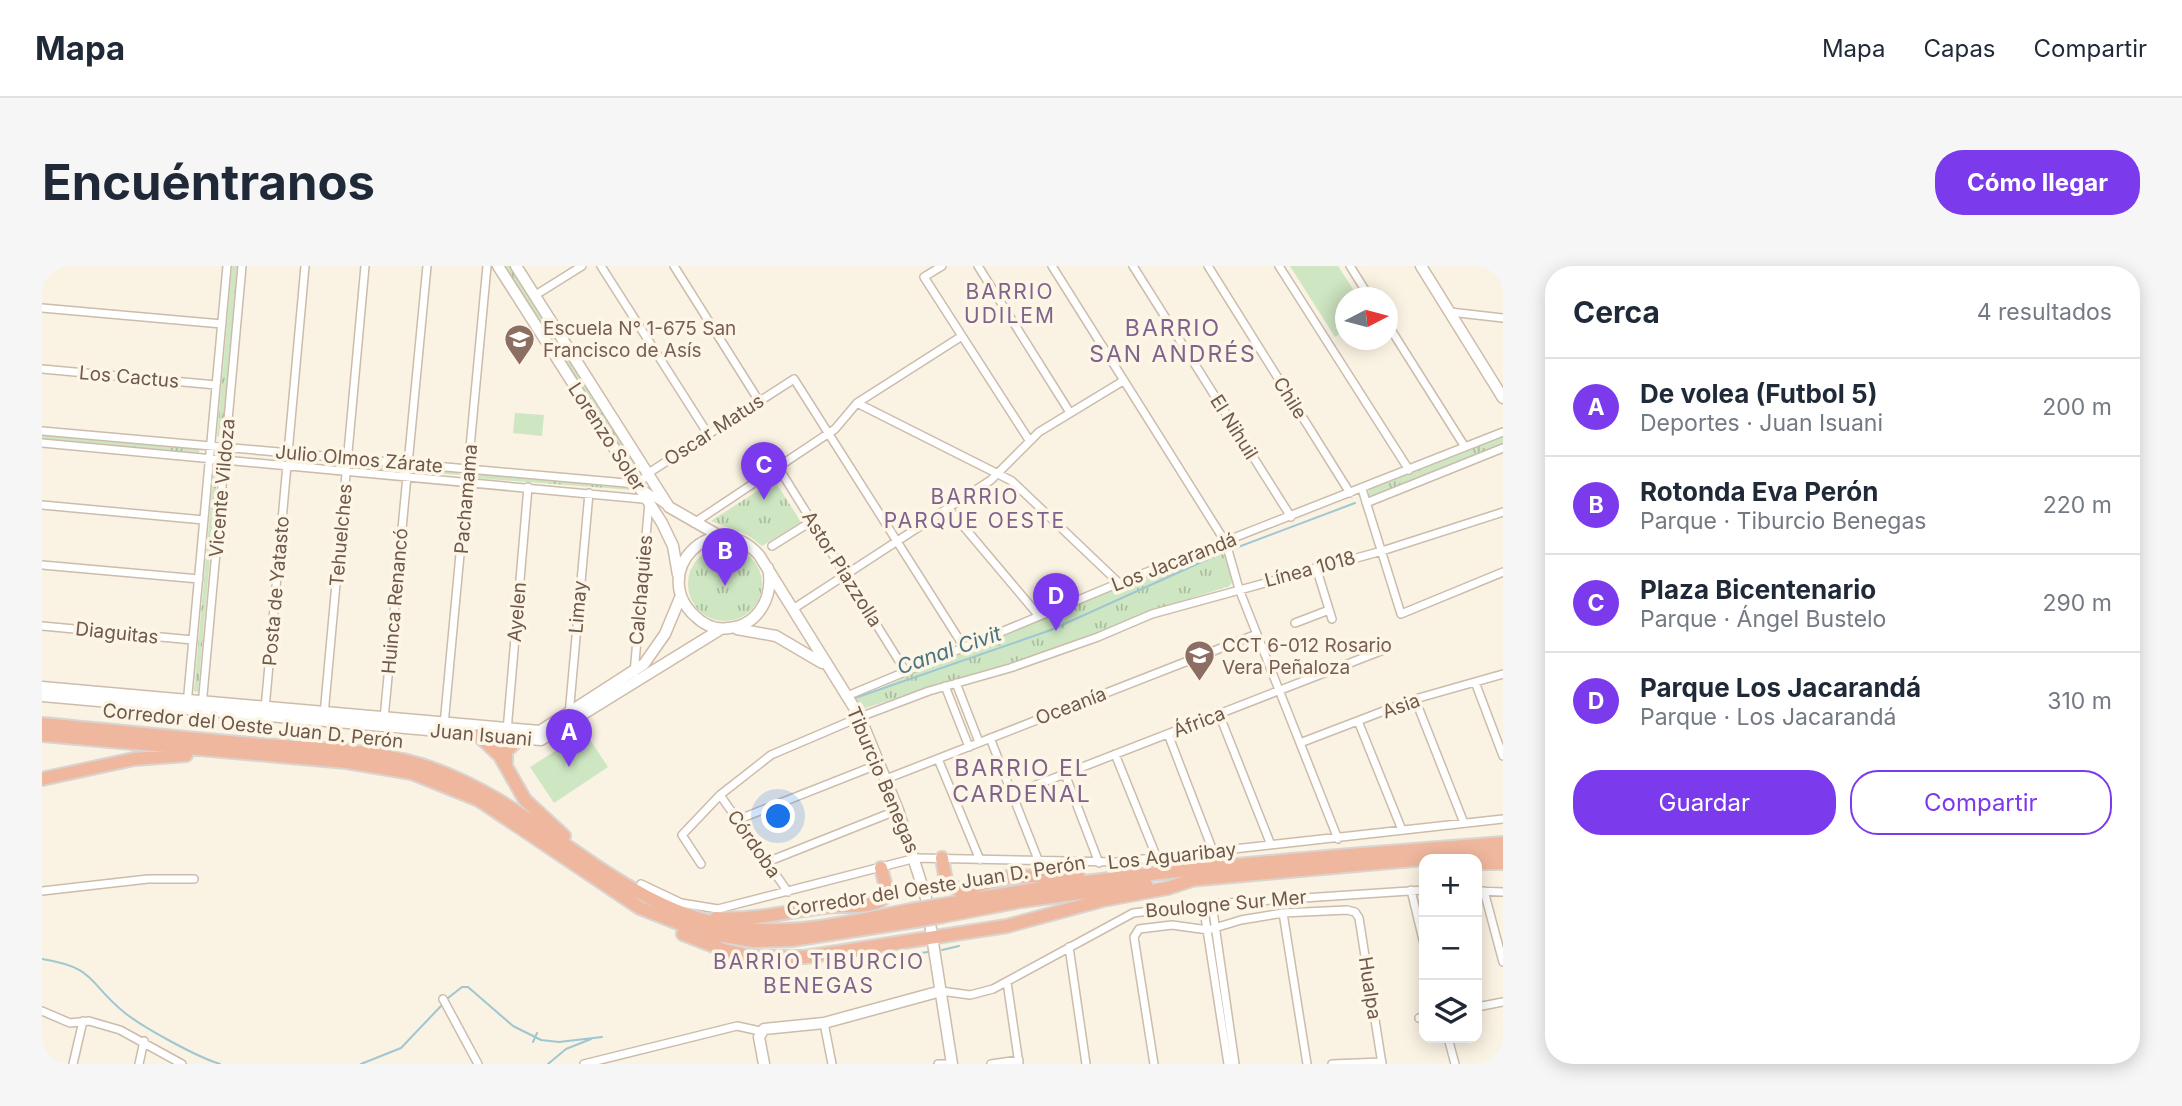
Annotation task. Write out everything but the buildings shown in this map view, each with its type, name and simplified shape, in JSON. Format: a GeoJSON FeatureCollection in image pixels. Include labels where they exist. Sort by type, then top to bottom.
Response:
{"type":"FeatureCollection","features":[{"type":"Feature","properties":{"kind":"highway","name":"Corredor del Oeste Juan D. Perón"},"geometry":{"type":"LineString","coordinates":[[42,724],[339,750],[404,760],[483,790],[592,863],[605,879]]}},
{"type":"Feature","properties":{"kind":"highway","name":"Corredor del Oeste Juan D. Perón"},"geometry":{"type":"LineString","coordinates":[[42,735],[374,765],[434,780],[496,809],[605,879],[676,912],[719,925],[779,930],[913,916]]}},
{"type":"Feature","properties":{"kind":"highway"},"geometry":{"type":"LineString","coordinates":[[478,735],[499,756],[525,800],[592,863]]}},
{"type":"Feature","properties":{"kind":"highway"},"geometry":{"type":"LineString","coordinates":[[507,770],[506,751],[520,739]]}},
{"type":"Feature","properties":{"kind":"highway"},"geometry":{"type":"LineString","coordinates":[[42,779],[153,756],[251,754]]}},
{"type":"Feature","properties":{"kind":"highway"},"geometry":{"type":"LineString","coordinates":[[1402,856],[1503,834]]}},
{"type":"Feature","properties":{"kind":"highway","name":"Corredor del Oeste Juan D. Perón"},"geometry":{"type":"LineString","coordinates":[[942,911],[1071,893],[1503,843]]}},
{"type":"Feature","properties":{"kind":"highway"},"geometry":{"type":"LineString","coordinates":[[1482,855],[1503,853]]}},
{"type":"Feature","properties":{"kind":"highway"},"geometry":{"type":"LineString","coordinates":[[1402,856],[1419,859]]}},
{"type":"Feature","properties":{"kind":"highway","name":"Corredor del Oeste Juan D. Perón"},"geometry":{"type":"LineString","coordinates":[[633,892],[640,908],[701,932],[754,941],[826,936],[913,916],[1142,874],[1402,856]]}},
{"type":"Feature","properties":{"kind":"highway"},"geometry":{"type":"LineString","coordinates":[[943,858],[946,881],[960,891],[988,881],[1023,876],[1142,874]]}},
{"type":"Feature","properties":{"kind":"highway"},"geometry":{"type":"LineString","coordinates":[[1482,863],[1503,863]]}},
{"type":"Feature","properties":{"kind":"highway"},"geometry":{"type":"LineString","coordinates":[[676,912],[724,918],[772,917],[826,906],[873,905],[884,898],[887,891],[881,868]]}},
{"type":"Feature","properties":{"kind":"highway"},"geometry":{"type":"LineString","coordinates":[[640,908],[704,943],[753,957],[805,957],[1007,926],[1103,900],[1168,888],[1195,879]]}},
{"type":"Feature","properties":{"kind":"street","name":"Vicente Vildoza"},"geometry":{"type":"LineString","coordinates":[[187,705],[227,266]]}},
{"type":"Feature","properties":{"kind":"street","name":"Vicente Vildoza"},"geometry":{"type":"LineString","coordinates":[[202,706],[242,266]]}},
{"type":"Feature","properties":{"kind":"street"},"geometry":{"type":"LineString","coordinates":[[288,453],[305,266]]}},
{"type":"Feature","properties":{"kind":"street","name":"Tehuelches"},"geometry":{"type":"LineString","coordinates":[[324,717],[365,266]]}},
{"type":"Feature","properties":{"kind":"street"},"geometry":{"type":"LineString","coordinates":[[408,464],[427,266]]}},
{"type":"Feature","properties":{"kind":"street","name":"Pachamama"},"geometry":{"type":"LineString","coordinates":[[444,728],[487,266]]}},
{"type":"Feature","properties":{"kind":"street","name":"Lorenzo Soler"},"geometry":{"type":"LineString","coordinates":[[498,266],[668,534],[678,579]]}},
{"type":"Feature","properties":{"kind":"street","name":"Lorenzo Soler"},"geometry":{"type":"LineString","coordinates":[[516,266],[669,507],[718,536]]}},
{"type":"Feature","properties":{"kind":"street"},"geometry":{"type":"LineString","coordinates":[[534,296],[582,266]]}},
{"type":"Feature","properties":{"kind":"street"},"geometry":{"type":"LineString","coordinates":[[601,266],[708,434]]}},
{"type":"Feature","properties":{"kind":"street"},"geometry":{"type":"LineString","coordinates":[[674,266],[759,401]]}},
{"type":"Feature","properties":{"kind":"street"},"geometry":{"type":"LineString","coordinates":[[942,266],[924,277],[1029,440]]}},
{"type":"Feature","properties":{"kind":"street"},"geometry":{"type":"LineString","coordinates":[[978,266],[1069,411]]}},
{"type":"Feature","properties":{"kind":"street"},"geometry":{"type":"LineString","coordinates":[[1052,266],[1226,543],[1239,589],[1338,839]]}},
{"type":"Feature","properties":{"kind":"street","name":"El Nihuil"},"geometry":{"type":"LineString","coordinates":[[1133,266],[1291,517]]}},
{"type":"Feature","properties":{"kind":"street","name":"Chile"},"geometry":{"type":"LineString","coordinates":[[1208,266],[1350,493]]}},
{"type":"Feature","properties":{"kind":"street"},"geometry":{"type":"LineString","coordinates":[[1279,266],[1409,471]]}},
{"type":"Feature","properties":{"kind":"street"},"geometry":{"type":"LineString","coordinates":[[1350,266],[1363,287]]}},
{"type":"Feature","properties":{"kind":"street"},"geometry":{"type":"LineString","coordinates":[[1421,266],[1503,398]]}},
{"type":"Feature","properties":{"kind":"street"},"geometry":{"type":"LineString","coordinates":[[42,308],[222,324]]}},
{"type":"Feature","properties":{"kind":"street"},"geometry":{"type":"LineString","coordinates":[[1450,313],[1503,318]]}},
{"type":"Feature","properties":{"kind":"street"},"geometry":{"type":"LineString","coordinates":[[693,523],[828,433],[858,403],[962,336]]}},
{"type":"Feature","properties":{"kind":"street"},"geometry":{"type":"LineString","coordinates":[[1398,341],[1465,447]]}},
{"type":"Feature","properties":{"kind":"street","name":"Los Cactus"},"geometry":{"type":"LineString","coordinates":[[42,369],[216,385]]}},
{"type":"Feature","properties":{"kind":"street","name":"Oscar Matus"},"geometry":{"type":"LineString","coordinates":[[638,486],[647,474],[794,379],[828,433]]}},
{"type":"Feature","properties":{"kind":"street"},"geometry":{"type":"LineString","coordinates":[[793,609],[948,508],[998,472],[1029,440],[1069,411],[1123,380]]}},
{"type":"Feature","properties":{"kind":"street"},"geometry":{"type":"LineString","coordinates":[[858,403],[1012,481],[1119,583]]}},
{"type":"Feature","properties":{"kind":"street","name":"Julio Olmos Zárate"},"geometry":{"type":"LineString","coordinates":[[42,431],[638,486],[669,507]]}},
{"type":"Feature","properties":{"kind":"street","name":"Los Jacarandá"},"geometry":{"type":"LineString","coordinates":[[850,700],[906,672],[1119,583],[1503,432]]}},
{"type":"Feature","properties":{"kind":"street"},"geometry":{"type":"LineString","coordinates":[[828,433],[964,647]]}},
{"type":"Feature","properties":{"kind":"street","name":"Julio Olmos Zárate"},"geometry":{"type":"LineString","coordinates":[[42,443],[636,497],[649,502]]}},
{"type":"Feature","properties":{"kind":"street"},"geometry":{"type":"LineString","coordinates":[[1366,503],[1503,448]]}},
{"type":"Feature","properties":{"kind":"street","name":"Posta de Yatasto"},"geometry":{"type":"LineString","coordinates":[[264,712],[287,465]]}},
{"type":"Feature","properties":{"kind":"street","name":"Astor Piazzolla"},"geometry":{"type":"LineString","coordinates":[[778,467],[906,672]]}},
{"type":"Feature","properties":{"kind":"street","name":"Huinca Renancó"},"geometry":{"type":"LineString","coordinates":[[384,722],[407,476]]}},
{"type":"Feature","properties":{"kind":"street","name":"Ayelen"},"geometry":{"type":"LineString","coordinates":[[506,734],[528,487]]}},
{"type":"Feature","properties":{"kind":"street"},"geometry":{"type":"LineString","coordinates":[[1362,489],[1401,614],[1503,572]]}},
{"type":"Feature","properties":{"kind":"street","name":"Limay"},"geometry":{"type":"LineString","coordinates":[[570,717],[589,493]]}},
{"type":"Feature","properties":{"kind":"street","name":"Calchaquies"},"geometry":{"type":"LineString","coordinates":[[635,675],[649,502]]}},
{"type":"Feature","properties":{"kind":"street"},"geometry":{"type":"LineString","coordinates":[[42,505],[204,520]]}},
{"type":"Feature","properties":{"kind":"street"},"geometry":{"type":"LineString","coordinates":[[948,508],[1039,616]]}},
{"type":"Feature","properties":{"kind":"street"},"geometry":{"type":"LineString","coordinates":[[1382,551],[1503,513]]}},
{"type":"Feature","properties":{"kind":"street"},"geometry":{"type":"LineString","coordinates":[[772,546],[812,521]]}},
{"type":"Feature","properties":{"kind":"street"},"geometry":{"type":"LineString","coordinates":[[718,536],[748,545],[768,568],[770,584],[764,606],[747,622],[732,628],[721,629],[697,619],[680,598],[678,579],[691,551],[708,538],[718,536]]}},
{"type":"Feature","properties":{"kind":"street","name":"Línea 1018"},"geometry":{"type":"LineString","coordinates":[[1239,589],[1382,551]]}},
{"type":"Feature","properties":{"kind":"street"},"geometry":{"type":"LineString","coordinates":[[42,565],[199,579]]}},
{"type":"Feature","properties":{"kind":"street"},"geometry":{"type":"LineString","coordinates":[[1316,567],[1332,620]]}},
{"type":"Feature","properties":{"kind":"street","name":"Tiburcio Benegas"},"geometry":{"type":"LineString","coordinates":[[768,568],[860,717],[898,810],[916,859],[933,938],[953,1064]]}},
{"type":"Feature","properties":{"kind":"street"},"geometry":{"type":"LineString","coordinates":[[701,864],[682,835],[720,795],[771,755],[860,717],[945,686],[1010,668],[1152,614],[1239,589]]}},
{"type":"Feature","properties":{"kind":"street","name":"Juan Isuani"},"geometry":{"type":"LineString","coordinates":[[635,675],[659,646],[680,598]]}},
{"type":"Feature","properties":{"kind":"street"},"geometry":{"type":"LineString","coordinates":[[1295,623],[1329,610]]}},
{"type":"Feature","properties":{"kind":"street","name":"Diaguitas"},"geometry":{"type":"LineString","coordinates":[[42,626],[193,640]]}},
{"type":"Feature","properties":{"kind":"street","name":"Tiburcio Benegas"},"geometry":{"type":"LineString","coordinates":[[732,628],[776,636],[828,667]]}},
{"type":"Feature","properties":{"kind":"street","name":"Juan Isuani"},"geometry":{"type":"LineString","coordinates":[[444,728],[467,726],[520,739],[541,740],[570,717],[635,675],[721,629]]}},
{"type":"Feature","properties":{"kind":"street","name":"Oceanía"},"geometry":{"type":"LineString","coordinates":[[886,779],[1257,634]]}},
{"type":"Feature","properties":{"kind":"street","name":"África"},"geometry":{"type":"LineString","coordinates":[[1013,794],[1385,649]]}},
{"type":"Feature","properties":{"kind":"street","name":"Asia"},"geometry":{"type":"LineString","coordinates":[[1300,743],[1415,699],[1503,674]]}},
{"type":"Feature","properties":{"kind":"street"},"geometry":{"type":"LineString","coordinates":[[1475,682],[1503,756]]}},
{"type":"Feature","properties":{"kind":"street"},"geometry":{"type":"LineString","coordinates":[[956,683],[979,743]]}},
{"type":"Feature","properties":{"kind":"street"},"geometry":{"type":"LineString","coordinates":[[945,686],[969,747]]}},
{"type":"Feature","properties":{"kind":"street","name":"Juan Isuani"},"geometry":{"type":"LineString","coordinates":[[42,687],[187,705]]}},
{"type":"Feature","properties":{"kind":"street","name":"Juan Isuani"},"geometry":{"type":"LineString","coordinates":[[42,696],[202,706],[384,722],[444,728],[478,735],[540,731],[570,717]]}},
{"type":"Feature","properties":{"kind":"street"},"geometry":{"type":"LineString","coordinates":[[1415,699],[1464,822]]}},
{"type":"Feature","properties":{"kind":"street"},"geometry":{"type":"LineString","coordinates":[[1219,714],[1271,845]]}},
{"type":"Feature","properties":{"kind":"street"},"geometry":{"type":"LineString","coordinates":[[1358,722],[1402,830]]}},
{"type":"Feature","properties":{"kind":"street"},"geometry":{"type":"LineString","coordinates":[[467,726],[478,735]]}},
{"type":"Feature","properties":{"kind":"street"},"geometry":{"type":"LineString","coordinates":[[1168,734],[1213,851]]}},
{"type":"Feature","properties":{"kind":"street"},"geometry":{"type":"LineString","coordinates":[[990,738],[1040,862]]}},
{"type":"Feature","properties":{"kind":"street"},"geometry":{"type":"LineString","coordinates":[[1115,754],[1157,858]]}},
{"type":"Feature","properties":{"kind":"street"},"geometry":{"type":"LineString","coordinates":[[938,759],[980,860]]}},
{"type":"Feature","properties":{"kind":"street"},"geometry":{"type":"LineString","coordinates":[[737,820],[879,764]]}},
{"type":"Feature","properties":{"kind":"street"},"geometry":{"type":"LineString","coordinates":[[1065,774],[1099,863]]}},
{"type":"Feature","properties":{"kind":"street","name":"Córdoba"},"geometry":{"type":"LineString","coordinates":[[720,795],[788,892]]}},
{"type":"Feature","properties":{"kind":"street"},"geometry":{"type":"LineString","coordinates":[[766,862],[898,810]]}},
{"type":"Feature","properties":{"kind":"street","name":"Los Aguaribay"},"geometry":{"type":"LineString","coordinates":[[633,892],[706,909],[730,908],[916,859],[1099,863],[1338,839],[1503,818]]}},
{"type":"Feature","properties":{"kind":"street"},"geometry":{"type":"LineString","coordinates":[[42,891],[148,879],[194,879]]}},
{"type":"Feature","properties":{"kind":"street"},"geometry":{"type":"LineString","coordinates":[[1411,890],[1419,908]]}},
{"type":"Feature","properties":{"kind":"street","name":"Boulogne Sur Mer"},"geometry":{"type":"LineString","coordinates":[[584,1064],[597,1063],[737,1026],[760,1031],[824,1023],[942,991],[970,995],[1007,982],[1126,915],[1203,904],[1419,890]]}},
{"type":"Feature","properties":{"kind":"street"},"geometry":{"type":"LineString","coordinates":[[1482,891],[1503,892]]}},
{"type":"Feature","properties":{"kind":"street"},"geometry":{"type":"LineString","coordinates":[[1482,897],[1503,962]]}},
{"type":"Feature","properties":{"kind":"street"},"geometry":{"type":"LineString","coordinates":[[1203,904],[1212,929],[1235,1064]]}},
{"type":"Feature","properties":{"kind":"street"},"geometry":{"type":"LineString","coordinates":[[1212,904],[1212,929],[1228,1064]]}},
{"type":"Feature","properties":{"kind":"street","name":"Hualpa"},"geometry":{"type":"LineString","coordinates":[[1283,914],[1355,912],[1359,918],[1382,1063]]}},
{"type":"Feature","properties":{"kind":"street"},"geometry":{"type":"LineString","coordinates":[[1154,1064],[1135,932],[1139,929],[1172,925],[1212,929],[1241,920],[1283,914],[1307,1064]]}},
{"type":"Feature","properties":{"kind":"street"},"geometry":{"type":"LineString","coordinates":[[1069,947],[1086,1064]]}},
{"type":"Feature","properties":{"kind":"street"},"geometry":{"type":"LineString","coordinates":[[991,1064],[1019,1062],[1007,982]]}},
{"type":"Feature","properties":{"kind":"street"},"geometry":{"type":"LineString","coordinates":[[443,999],[478,1064]]}},
{"type":"Feature","properties":{"kind":"street"},"geometry":{"type":"LineString","coordinates":[[1482,1006],[1503,1002]]}},
{"type":"Feature","properties":{"kind":"street"},"geometry":{"type":"LineString","coordinates":[[42,1011],[70,1023],[83,1021],[108,1025],[144,1041],[182,1064]]}},
{"type":"Feature","properties":{"kind":"street"},"geometry":{"type":"LineString","coordinates":[[73,1064],[83,1021]]}},
{"type":"Feature","properties":{"kind":"street"},"geometry":{"type":"LineString","coordinates":[[824,1023],[832,1064]]}},
{"type":"Feature","properties":{"kind":"street"},"geometry":{"type":"LineString","coordinates":[[760,1031],[764,1064]]}},
{"type":"Feature","properties":{"kind":"street"},"geometry":{"type":"LineString","coordinates":[[139,1064],[144,1041]]}},
{"type":"Feature","properties":{"kind":"street"},"geometry":{"type":"LineString","coordinates":[[1449,1043],[1455,1064]]}},
{"type":"Feature","properties":{"kind":"street"},"geometry":{"type":"LineString","coordinates":[[1332,1064],[1382,1063]]}},
{"type":"Feature","properties":{"kind":"street"},"geometry":{"type":"LineString","coordinates":[[938,1064],[947,1064]]}},
{"type":"Feature","properties":{"kind":"green space"},"geometry":{"type":"Polygon","coordinates":[[[232,266],[237,266],[222,437],[217,436],[232,266]]]}},
{"type":"Feature","properties":{"kind":"green space"},"geometry":{"type":"Polygon","coordinates":[[[504,266],[510,266],[638,468],[634,472],[504,266]]]}},
{"type":"Feature","properties":{"kind":"green space"},"geometry":{"type":"Polygon","coordinates":[[[1290,266],[1338,266],[1352,287],[1335,287],[1335,337],[1290,266]]]}},
{"type":"Feature","properties":{"kind":"green space"},"geometry":{"type":"Polygon","coordinates":[[[515,413],[544,415],[542,436],[513,433],[515,413]]]}},
{"type":"Feature","properties":{"kind":"green space"},"geometry":{"type":"Polygon","coordinates":[[[42,435],[200,448],[199,453],[42,439],[42,435]]]}},
{"type":"Feature","properties":{"kind":"green space"},"geometry":{"type":"Polygon","coordinates":[[[1503,436],[1503,445],[1371,497],[1368,495],[1369,489],[1503,436]]]}},
{"type":"Feature","properties":{"kind":"green space"},"geometry":{"type":"Polygon","coordinates":[[[355,463],[458,472],[460,475],[355,468],[355,463]]]}},
{"type":"Feature","properties":{"kind":"green space"},"geometry":{"type":"Polygon","coordinates":[[[214,467],[218,467],[198,692],[194,691],[214,467]]]}},
{"type":"Feature","properties":{"kind":"green space"},"geometry":{"type":"Polygon","coordinates":[[[474,475],[632,490],[475,478],[474,475]]]}},
{"type":"Feature","properties":{"kind":"green space"},"geometry":{"type":"Polygon","coordinates":[[[770,483],[776,483],[801,522],[762,546],[748,535],[711,521],[770,483]]]}},
{"type":"Feature","properties":{"kind":"green space"},"geometry":{"type":"Polygon","coordinates":[[[725,547],[739,550],[751,558],[759,570],[762,584],[759,598],[751,610],[739,618],[725,621],[711,618],[699,610],[691,598],[688,584],[691,570],[699,558],[711,550],[725,547]]]}},
{"type":"Feature","properties":{"kind":"green space"},"geometry":{"type":"Polygon","coordinates":[[[1219,550],[1225,552],[1232,583],[1229,586],[1149,612],[1072,644],[865,708],[860,707],[855,699],[1068,607],[1219,550]]]}},
{"type":"Feature","properties":{"kind":"green space"},"geometry":{"type":"Polygon","coordinates":[[[585,732],[608,767],[554,803],[530,767],[585,732]]]}},
{"type":"Feature","properties":{"kind":"waterway","name":"Canal Civit"},"geometry":{"type":"LineString","coordinates":[[1233,549],[1355,503]]}},
{"type":"Feature","properties":{"kind":"waterway","name":"Canal Civit"},"geometry":{"type":"LineString","coordinates":[[855,698],[1051,630],[1217,555]]}},
{"type":"Feature","properties":{"kind":"waterway"},"geometry":{"type":"LineString","coordinates":[[942,950],[959,946]]}},
{"type":"Feature","properties":{"kind":"waterway"},"geometry":{"type":"LineString","coordinates":[[906,955],[928,952]]}},
{"type":"Feature","properties":{"kind":"waterway"},"geometry":{"type":"LineString","coordinates":[[42,959],[83,972],[125,1013],[157,1034],[220,1064]]}},
{"type":"Feature","properties":{"kind":"waterway"},"geometry":{"type":"LineString","coordinates":[[448,998],[462,987],[468,987],[513,1026],[541,1040],[559,1042],[602,1037]]}},
{"type":"Feature","properties":{"kind":"waterway"},"geometry":{"type":"LineString","coordinates":[[361,1064],[401,1048],[441,1006]]}},
{"type":"Feature","properties":{"kind":"waterway","name":"Canal Civit"},"geometry":{"type":"LineString","coordinates":[[533,1042],[537,1033]]}},
{"type":"Feature","properties":{"kind":"waterway"},"geometry":{"type":"LineString","coordinates":[[548,1064],[566,1049],[591,1039]]}},
{"type":"Feature","properties":{"kind":"place","name":"Escuela N° 1-675 San Francisco de Asís"},"geometry":{"type":"Point","coordinates":[520,366]}},
{"type":"Feature","properties":{"kind":"place","name":"Plaza Bicentenario"},"geometry":{"type":"Point","coordinates":[764,500]}},
{"type":"Feature","properties":{"kind":"place","name":"Rotonda Eva Perón"},"geometry":{"type":"Point","coordinates":[725,586]}},
{"type":"Feature","properties":{"kind":"place","name":"Parque Los Jacarandá"},"geometry":{"type":"Point","coordinates":[1056,631]}},
{"type":"Feature","properties":{"kind":"place","name":"CCT 6-012 Rosario Vera Peñaloza"},"geometry":{"type":"Point","coordinates":[1199,683]}},
{"type":"Feature","properties":{"kind":"place","name":"De volea (Futbol 5)"},"geometry":{"type":"Point","coordinates":[569,767]}},
{"type":"Feature","properties":{"kind":"district","name":"BARRIO UDILEM"},"geometry":{"type":"Point","coordinates":[1010,303]}},
{"type":"Feature","properties":{"kind":"district","name":"BARRIO SAN ANDRÉS"},"geometry":{"type":"Point","coordinates":[1173,341]}},
{"type":"Feature","properties":{"kind":"district","name":"BARRIO PARQUE OESTE"},"geometry":{"type":"Point","coordinates":[975,508]}},
{"type":"Feature","properties":{"kind":"district","name":"BARRIO EL CARDENAL"},"geometry":{"type":"Point","coordinates":[1022,781]}},
{"type":"Feature","properties":{"kind":"district","name":"BARRIO TIBURCIO BENEGAS"},"geometry":{"type":"Point","coordinates":[819,973]}}]}
